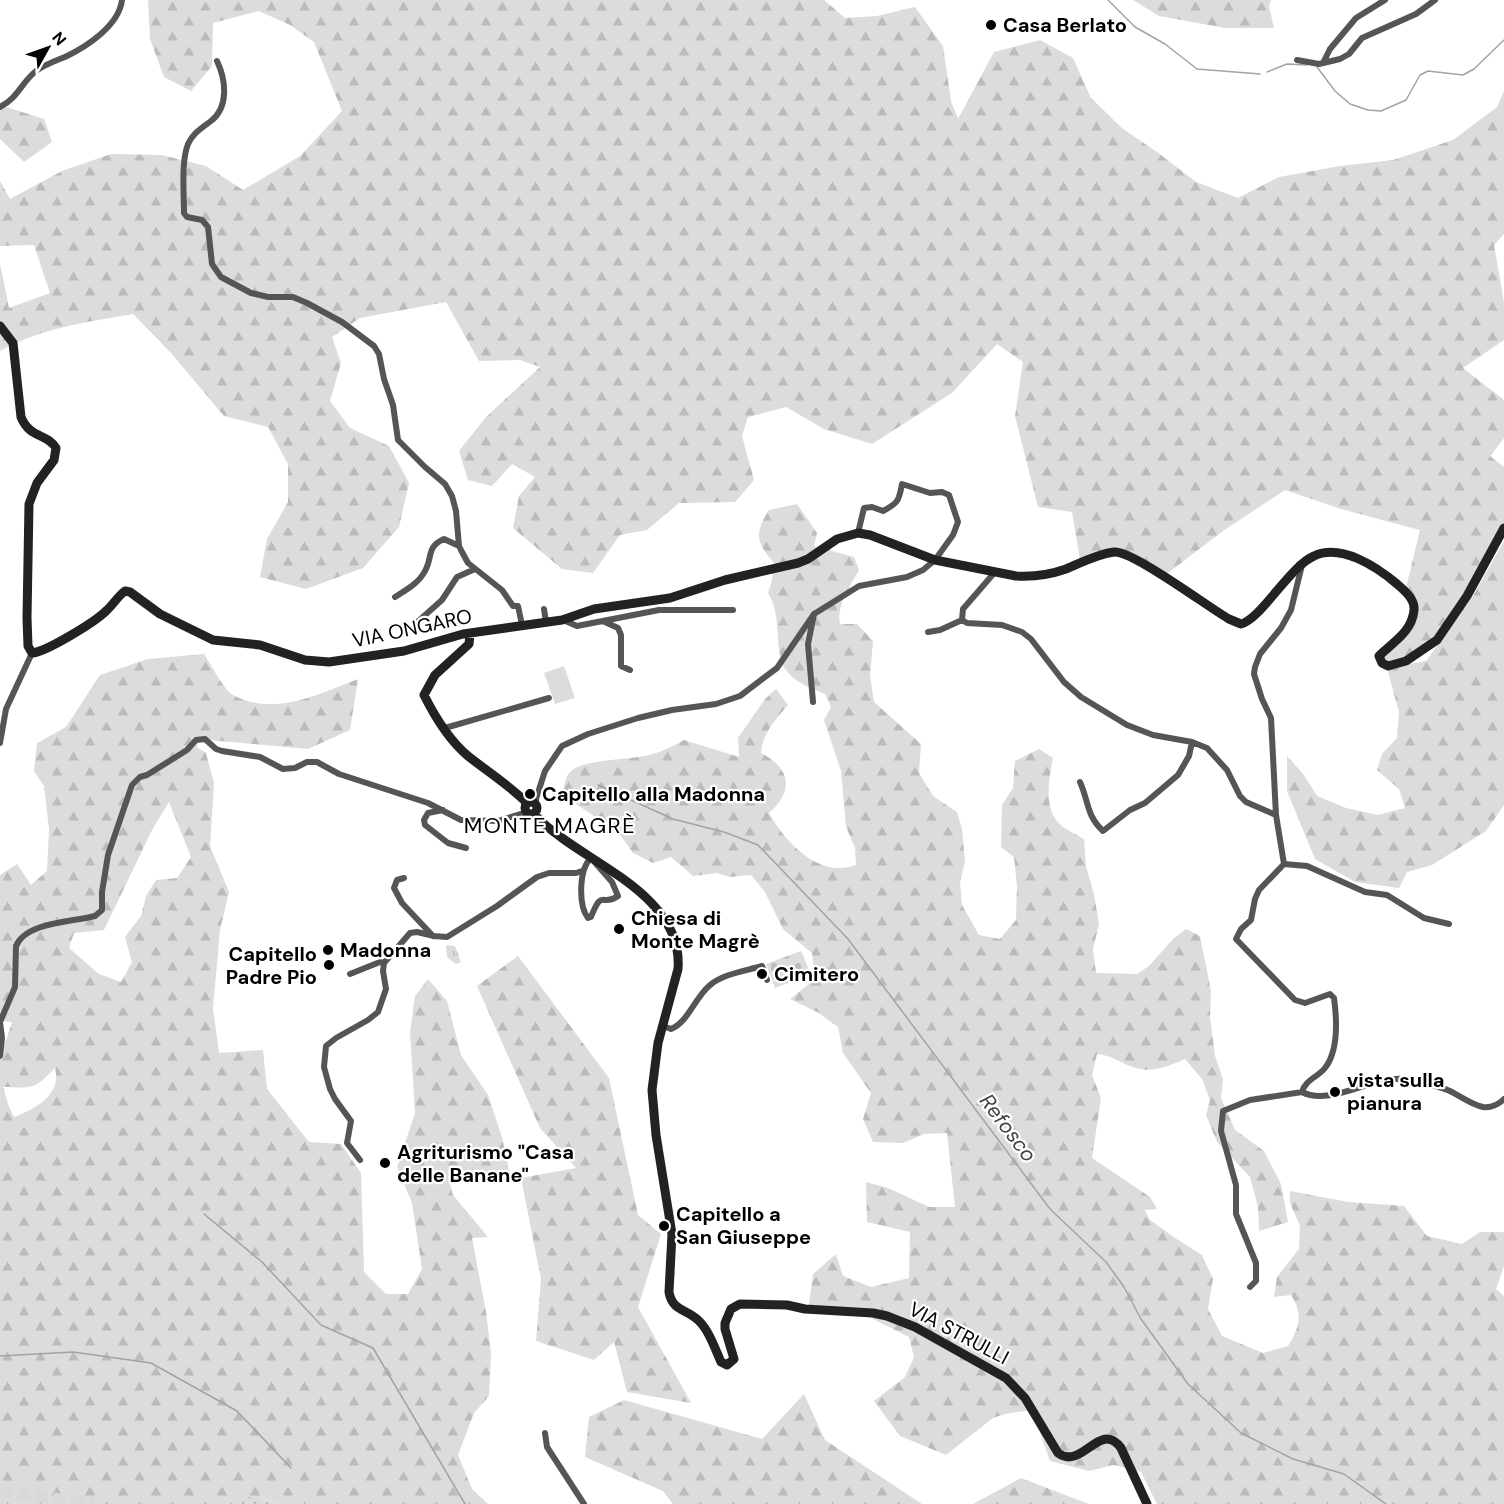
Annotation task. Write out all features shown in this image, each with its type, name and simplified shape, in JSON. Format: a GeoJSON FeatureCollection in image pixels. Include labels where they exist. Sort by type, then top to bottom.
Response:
{"type":"FeatureCollection","features":[{"type":"Feature","properties":{"kind":"main road"},"geometry":{"type":"LineString","coordinates":[[0,326],[13,343],[21,417],[30,432],[51,441],[56,448],[54,460],[37,483],[29,504],[27,618],[28,646],[33,653]]}},
{"type":"Feature","properties":{"kind":"main road"},"geometry":{"type":"LineString","coordinates":[[858,533],[870,535],[935,560],[1016,576],[1041,575],[1063,570],[1102,554],[1119,552],[1140,562],[1229,619],[1241,624],[1251,620],[1275,591],[1311,557],[1322,553],[1348,555],[1374,566],[1405,592],[1413,603],[1412,617],[1406,631],[1379,657],[1382,663],[1388,666],[1418,654],[1437,640],[1462,603],[1504,528]]}},
{"type":"Feature","properties":{"kind":"main road","name":"VIA ONGARO"},"geometry":{"type":"LineString","coordinates":[[33,653],[42,651],[98,618],[125,591],[130,591],[160,614],[213,640],[269,647],[305,660],[329,662],[355,659],[404,651],[470,634],[562,620],[594,609],[670,598],[725,580],[798,563],[808,559],[837,539],[858,533]]}},
{"type":"Feature","properties":{"kind":"main road"},"geometry":{"type":"LineString","coordinates":[[470,634],[469,644],[435,675],[424,695],[445,728],[466,754],[503,781],[531,808],[540,821],[630,883],[670,927],[679,957],[663,1026]]}},
{"type":"Feature","properties":{"kind":"main road","name":"VIA STRULLI"},"geometry":{"type":"LineString","coordinates":[[663,1026],[654,1064],[652,1090],[656,1135],[672,1234],[670,1298],[676,1307],[699,1320],[721,1362],[730,1364],[735,1357],[725,1323],[731,1309],[740,1304],[787,1305],[806,1309],[873,1313],[896,1318],[1006,1378],[1024,1398],[1052,1443],[1063,1456],[1076,1456],[1101,1440],[1115,1440],[1148,1504]]}},
{"type":"Feature","properties":{"kind":"street"},"geometry":{"type":"LineString","coordinates":[[0,107],[13,99],[34,72],[80,49],[98,35],[119,12],[122,0]]}},
{"type":"Feature","properties":{"kind":"street"},"geometry":{"type":"LineString","coordinates":[[1324,61],[1330,49],[1356,18],[1385,0]]}},
{"type":"Feature","properties":{"kind":"street"},"geometry":{"type":"LineString","coordinates":[[1297,60],[1319,64],[1340,59],[1349,54],[1362,39],[1416,14],[1435,0]]}},
{"type":"Feature","properties":{"kind":"street"},"geometry":{"type":"LineString","coordinates":[[217,61],[225,94],[216,116],[192,136],[188,145],[185,156],[184,213],[187,217],[202,220],[208,227],[212,264],[220,277],[251,293],[268,297],[293,297],[307,303],[342,322],[374,346],[379,354],[384,379],[390,394],[398,440],[445,483],[456,511],[459,546],[468,563],[502,590],[513,606],[518,606],[522,625]]}},
{"type":"Feature","properties":{"kind":"street"},"geometry":{"type":"LineString","coordinates":[[0,1056],[2,1038],[0,1022],[15,987],[16,946],[19,940],[35,927],[95,916],[102,910],[102,892],[108,855],[132,785],[140,777],[147,775],[186,750],[196,740],[205,739],[216,749],[222,751],[260,757],[283,769],[295,768],[307,762],[316,762],[339,774],[405,794],[461,820],[479,822],[498,820],[531,808],[545,771],[562,746],[588,734],[638,718],[672,710],[716,704],[740,696],[777,668],[814,614],[859,586],[907,576],[923,570],[935,560],[958,526],[956,512],[949,495],[942,492],[930,493],[902,484],[895,504],[883,511],[872,507],[864,508],[858,533]]}},
{"type":"Feature","properties":{"kind":"street"},"geometry":{"type":"LineString","coordinates":[[396,597],[411,587],[426,571],[432,548],[437,542],[444,539],[459,546]]}},
{"type":"Feature","properties":{"kind":"street"},"geometry":{"type":"LineString","coordinates":[[1284,864],[1276,815],[1271,718],[1254,674],[1260,654],[1286,620],[1298,586],[1302,565]]}},
{"type":"Feature","properties":{"kind":"street"},"geometry":{"type":"LineString","coordinates":[[414,625],[441,600],[459,575],[475,569]]}},
{"type":"Feature","properties":{"kind":"street"},"geometry":{"type":"LineString","coordinates":[[962,620],[963,609],[995,572]]}},
{"type":"Feature","properties":{"kind":"street"},"geometry":{"type":"LineString","coordinates":[[544,609],[546,622]]}},
{"type":"Feature","properties":{"kind":"street"},"geometry":{"type":"LineString","coordinates":[[562,620],[577,626],[659,610],[733,610]]}},
{"type":"Feature","properties":{"kind":"street"},"geometry":{"type":"LineString","coordinates":[[813,702],[808,644],[814,614]]}},
{"type":"Feature","properties":{"kind":"street"},"geometry":{"type":"LineString","coordinates":[[962,620],[967,623],[1002,625],[1022,632],[1031,639],[1064,682],[1093,705],[1144,732],[1192,742],[1207,748],[1227,770],[1240,796],[1246,802],[1276,815]]}},
{"type":"Feature","properties":{"kind":"street"},"geometry":{"type":"LineString","coordinates":[[928,632],[940,630],[962,620]]}},
{"type":"Feature","properties":{"kind":"street"},"geometry":{"type":"LineString","coordinates":[[602,622],[611,623],[618,628],[621,635],[621,666],[630,670]]}},
{"type":"Feature","properties":{"kind":"street"},"geometry":{"type":"LineString","coordinates":[[0,743],[6,709],[33,653]]}},
{"type":"Feature","properties":{"kind":"street"},"geometry":{"type":"LineString","coordinates":[[445,728],[549,698]]}},
{"type":"Feature","properties":{"kind":"street"},"geometry":{"type":"LineString","coordinates":[[1080,782],[1090,815],[1103,831],[1130,810],[1145,803],[1178,775],[1189,756],[1192,742]]}},
{"type":"Feature","properties":{"kind":"street"},"geometry":{"type":"LineString","coordinates":[[443,810],[428,813],[424,820],[425,825],[448,843],[466,848]]}},
{"type":"Feature","properties":{"kind":"street"},"geometry":{"type":"LineString","coordinates":[[591,858],[612,882],[618,893],[617,898],[597,902],[591,917],[588,918],[584,913],[581,888],[582,871],[586,862],[591,858]]}},
{"type":"Feature","properties":{"kind":"street"},"geometry":{"type":"LineString","coordinates":[[1284,864],[1307,866],[1365,892],[1387,895],[1424,918],[1449,924]]}},
{"type":"Feature","properties":{"kind":"street"},"geometry":{"type":"LineString","coordinates":[[1284,864],[1259,890],[1251,920],[1241,929],[1236,939],[1295,1000],[1305,1003],[1330,994],[1334,998],[1335,1033],[1329,1058],[1323,1070],[1305,1084],[1302,1092]]}},
{"type":"Feature","properties":{"kind":"street"},"geometry":{"type":"LineString","coordinates":[[360,1160],[347,1143],[351,1121],[330,1089],[324,1067],[325,1051],[328,1044],[336,1038],[378,1012],[386,989],[384,963],[410,933],[417,932],[434,936],[452,935],[543,874],[582,871]]}},
{"type":"Feature","properties":{"kind":"street"},"geometry":{"type":"LineString","coordinates":[[404,878],[397,880],[394,888],[402,903],[434,936]]}},
{"type":"Feature","properties":{"kind":"street"},"geometry":{"type":"LineString","coordinates":[[351,974],[380,962],[384,963]]}},
{"type":"Feature","properties":{"kind":"street"},"geometry":{"type":"LineString","coordinates":[[663,1026],[671,1029],[679,1025],[707,987],[722,978],[762,966],[767,980]]}},
{"type":"Feature","properties":{"kind":"street"},"geometry":{"type":"LineString","coordinates":[[1250,1287],[1256,1281],[1256,1263],[1236,1214],[1236,1185],[1221,1131],[1223,1111],[1250,1100],[1302,1092],[1309,1095],[1344,1092],[1386,1078],[1430,1084],[1484,1107],[1496,1106],[1504,1099]]}},
{"type":"Feature","properties":{"kind":"street"},"geometry":{"type":"LineString","coordinates":[[545,1433],[547,1448],[584,1504]]}},
{"type":"Feature","properties":{"kind":"green space"},"geometry":{"type":"Polygon","coordinates":[[[148,0],[824,0],[845,18],[877,16],[915,7],[943,46],[951,101],[958,119],[994,52],[1040,40],[1073,58],[1091,98],[1123,129],[1196,182],[1238,198],[1279,177],[1340,166],[1393,160],[1453,140],[1497,107],[1504,91],[1504,234],[1494,245],[1504,302],[1504,340],[1463,368],[1504,400],[1504,438],[1490,456],[1504,467],[1504,525],[1437,640],[1406,661],[1389,663],[1383,659],[1383,653],[1412,617],[1413,603],[1405,592],[1420,530],[1341,509],[1285,490],[1223,531],[1160,579],[1139,565],[1123,558],[1106,558],[1081,566],[1072,512],[1038,507],[1015,416],[1023,362],[997,344],[952,393],[872,444],[824,429],[786,407],[748,417],[742,436],[754,480],[735,502],[679,503],[647,530],[620,535],[593,573],[562,569],[513,528],[519,496],[535,477],[512,464],[492,486],[468,480],[459,451],[486,417],[540,367],[520,360],[479,361],[446,302],[360,318],[332,337],[341,363],[330,401],[350,428],[389,446],[409,483],[399,527],[363,568],[306,589],[260,577],[267,539],[288,502],[288,464],[268,427],[224,416],[171,353],[133,314],[48,331],[0,351],[0,264],[9,308],[50,293],[34,245],[0,246],[0,181],[10,199],[62,171],[111,154],[162,155],[206,166],[243,190],[300,156],[342,111],[314,42],[290,25],[259,11],[213,23],[212,66],[191,91],[164,77],[150,39],[148,0]]]}},
{"type":"Feature","properties":{"kind":"green space"},"geometry":{"type":"Polygon","coordinates":[[[1133,0],[1271,0],[1269,6],[1274,28],[1225,28],[1159,16],[1133,0]]]}},
{"type":"Feature","properties":{"kind":"green space"},"geometry":{"type":"Polygon","coordinates":[[[0,105],[44,119],[52,142],[24,162],[0,139],[0,105]]]}},
{"type":"Feature","properties":{"kind":"green space"},"geometry":{"type":"Polygon","coordinates":[[[797,504],[817,533],[814,546],[854,557],[859,570],[842,603],[840,624],[857,624],[873,641],[870,675],[874,702],[921,744],[919,773],[933,796],[957,812],[962,829],[965,862],[960,882],[962,905],[979,935],[1000,939],[1016,920],[1017,886],[1014,857],[1001,847],[1002,805],[1013,788],[1015,761],[1039,749],[1053,758],[1049,795],[1056,821],[1084,839],[1086,866],[1099,924],[1093,949],[1096,973],[1137,974],[1149,966],[1173,939],[1186,929],[1200,936],[1211,991],[1210,1017],[1215,1056],[1223,1079],[1221,1098],[1235,1130],[1264,1151],[1281,1184],[1288,1222],[1259,1231],[1258,1207],[1250,1177],[1217,1142],[1206,1115],[1210,1100],[1202,1079],[1185,1059],[1146,1070],[1097,1054],[1092,1075],[1101,1098],[1092,1158],[1150,1197],[1157,1209],[1145,1210],[1149,1219],[1202,1255],[1213,1279],[1208,1309],[1222,1336],[1263,1353],[1288,1346],[1295,1333],[1298,1314],[1291,1295],[1274,1297],[1277,1277],[1299,1249],[1300,1226],[1290,1203],[1290,1191],[1348,1202],[1404,1206],[1427,1236],[1462,1244],[1480,1232],[1504,1232],[1504,1266],[1496,1289],[1504,1296],[1504,1504],[1157,1504],[1141,1472],[1114,1465],[1089,1471],[1050,1461],[1032,1410],[993,1418],[946,1455],[900,1436],[874,1401],[905,1377],[914,1357],[909,1337],[869,1317],[808,1312],[813,1274],[836,1254],[843,1276],[871,1287],[909,1278],[910,1232],[867,1222],[866,1182],[888,1188],[929,1207],[955,1207],[947,1133],[924,1134],[903,1143],[873,1142],[863,1119],[871,1093],[843,1053],[838,1027],[819,1013],[790,999],[815,979],[812,953],[783,929],[765,892],[751,875],[730,877],[717,873],[693,876],[671,857],[653,863],[633,853],[619,833],[576,804],[564,792],[567,776],[577,767],[649,755],[663,751],[684,740],[739,757],[738,738],[765,699],[776,689],[788,705],[767,733],[761,753],[778,765],[786,780],[786,788],[783,796],[769,813],[794,846],[816,862],[829,867],[842,868],[856,865],[855,848],[846,827],[841,771],[824,720],[831,707],[825,694],[794,678],[782,663],[773,602],[768,593],[774,563],[759,538],[761,525],[769,510],[797,504]]]}},
{"type":"Feature","properties":{"kind":"green space"},"geometry":{"type":"Polygon","coordinates":[[[1504,541],[1504,805],[1486,831],[1432,865],[1407,872],[1399,888],[1355,882],[1315,859],[1287,791],[1287,756],[1304,775],[1317,796],[1346,808],[1378,815],[1405,808],[1399,789],[1377,770],[1382,754],[1397,738],[1399,712],[1387,668],[1426,661],[1473,596],[1504,541]]]}},
{"type":"Feature","properties":{"kind":"green space"},"geometry":{"type":"Polygon","coordinates":[[[204,654],[229,692],[248,701],[264,704],[296,701],[358,679],[350,730],[308,749],[198,739],[197,747],[206,753],[214,783],[210,846],[229,892],[220,930],[213,1008],[219,1053],[263,1050],[267,1089],[309,1142],[341,1144],[361,1173],[364,1272],[386,1294],[408,1294],[422,1269],[412,1203],[397,1167],[415,1113],[410,1032],[415,996],[428,979],[447,1001],[461,1055],[488,1095],[514,1181],[448,1176],[453,1195],[488,1237],[472,1238],[486,1312],[491,1354],[489,1396],[474,1413],[458,1455],[472,1489],[488,1504],[278,1504],[265,1499],[247,1497],[229,1504],[0,1504],[0,1058],[12,1022],[0,1021],[0,875],[17,864],[31,885],[47,871],[49,829],[44,786],[34,771],[37,743],[66,727],[100,675],[148,659],[204,654]],[[169,802],[152,830],[104,930],[74,933],[69,948],[99,974],[121,982],[132,962],[125,937],[141,916],[146,896],[156,880],[177,878],[191,857],[169,802]],[[55,1068],[32,1086],[3,1087],[14,1117],[38,1105],[51,1093],[56,1078],[55,1068]]]}},
{"type":"Feature","properties":{"kind":"green space"},"geometry":{"type":"Polygon","coordinates":[[[564,666],[575,698],[555,704],[544,673],[564,666]]]}},
{"type":"Feature","properties":{"kind":"green space"},"geometry":{"type":"Polygon","coordinates":[[[446,945],[455,946],[461,962],[456,964],[447,957],[446,945]]]}},
{"type":"Feature","properties":{"kind":"green space"},"geometry":{"type":"Polygon","coordinates":[[[801,951],[811,974],[775,988],[766,964],[801,951]]]}},
{"type":"Feature","properties":{"kind":"green space"},"geometry":{"type":"Polygon","coordinates":[[[518,956],[609,1078],[638,1215],[661,1234],[638,1307],[691,1403],[627,1392],[614,1342],[594,1360],[536,1341],[541,1279],[521,1178],[576,1168],[540,1128],[477,986],[518,956]]]}},
{"type":"Feature","properties":{"kind":"green space"},"geometry":{"type":"Polygon","coordinates":[[[804,1394],[825,1440],[922,1504],[673,1504],[663,1491],[585,1457],[589,1417],[624,1400],[762,1439],[804,1394]]]}},
{"type":"Feature","properties":{"kind":"green space"},"geometry":{"type":"Polygon","coordinates":[[[1021,1478],[1089,1504],[973,1504],[1021,1478]]]}},
{"type":"Feature","properties":{"kind":"green space"},"geometry":{"type":"Polygon","coordinates":[[[252,1495],[278,1504],[229,1504],[236,1499],[252,1495]]]}},
{"type":"Feature","properties":{"kind":"waterway"},"geometry":{"type":"LineString","coordinates":[[1108,0],[1135,27],[1165,44],[1197,69],[1260,74]]}},
{"type":"Feature","properties":{"kind":"waterway"},"geometry":{"type":"LineString","coordinates":[[1317,67],[1335,91],[1350,104],[1368,110],[1381,111],[1406,100],[1420,75],[1428,71],[1463,75],[1474,69],[1504,40]]}},
{"type":"Feature","properties":{"kind":"waterway"},"geometry":{"type":"LineString","coordinates":[[1267,72],[1287,64],[1307,65]]}},
{"type":"Feature","properties":{"kind":"waterway","name":"Refosco"},"geometry":{"type":"LineString","coordinates":[[598,785],[673,819],[724,832],[758,845],[848,939],[1050,1209],[1106,1262],[1124,1287],[1141,1319],[1188,1384],[1241,1433],[1293,1459],[1344,1474],[1386,1504]]}},
{"type":"Feature","properties":{"kind":"waterway"},"geometry":{"type":"LineString","coordinates":[[204,1214],[262,1262],[321,1325],[373,1348],[465,1504]]}},
{"type":"Feature","properties":{"kind":"waterway"},"geometry":{"type":"LineString","coordinates":[[0,1356],[73,1352],[151,1363],[237,1411],[291,1468]]}},
{"type":"Feature","properties":{"kind":"tunnel"},"geometry":{"type":"LineString","coordinates":[[0,1491],[93,1504]]}},
{"type":"Feature","properties":{"kind":"place","name":"Casa Berlato"},"geometry":{"type":"Point","coordinates":[991,25]}},
{"type":"Feature","properties":{"kind":"place","name":"Capitello alla Madonna"},"geometry":{"type":"Point","coordinates":[530,794]}},
{"type":"Feature","properties":{"kind":"place","name":"Chiesa di Monte Magrè"},"geometry":{"type":"Point","coordinates":[619,929]}},
{"type":"Feature","properties":{"kind":"place","name":"Madonna"},"geometry":{"type":"Point","coordinates":[328,950]}},
{"type":"Feature","properties":{"kind":"place","name":"Capitello Padre Pio"},"geometry":{"type":"Point","coordinates":[329,965]}},
{"type":"Feature","properties":{"kind":"place","name":"Cimitero"},"geometry":{"type":"Point","coordinates":[762,974]}},
{"type":"Feature","properties":{"kind":"place","name":"vista sulla pianura"},"geometry":{"type":"Point","coordinates":[1335,1092]}},
{"type":"Feature","properties":{"kind":"place","name":"Agriturismo \"Casa delle Banane\""},"geometry":{"type":"Point","coordinates":[385,1163]}},
{"type":"Feature","properties":{"kind":"place","name":"Capitello a San Giuseppe"},"geometry":{"type":"Point","coordinates":[664,1226]}},
{"type":"Feature","properties":{"kind":"district","name":"MONTE MAGRÈ"},"geometry":{"type":"Point","coordinates":[550,825]}}]}
